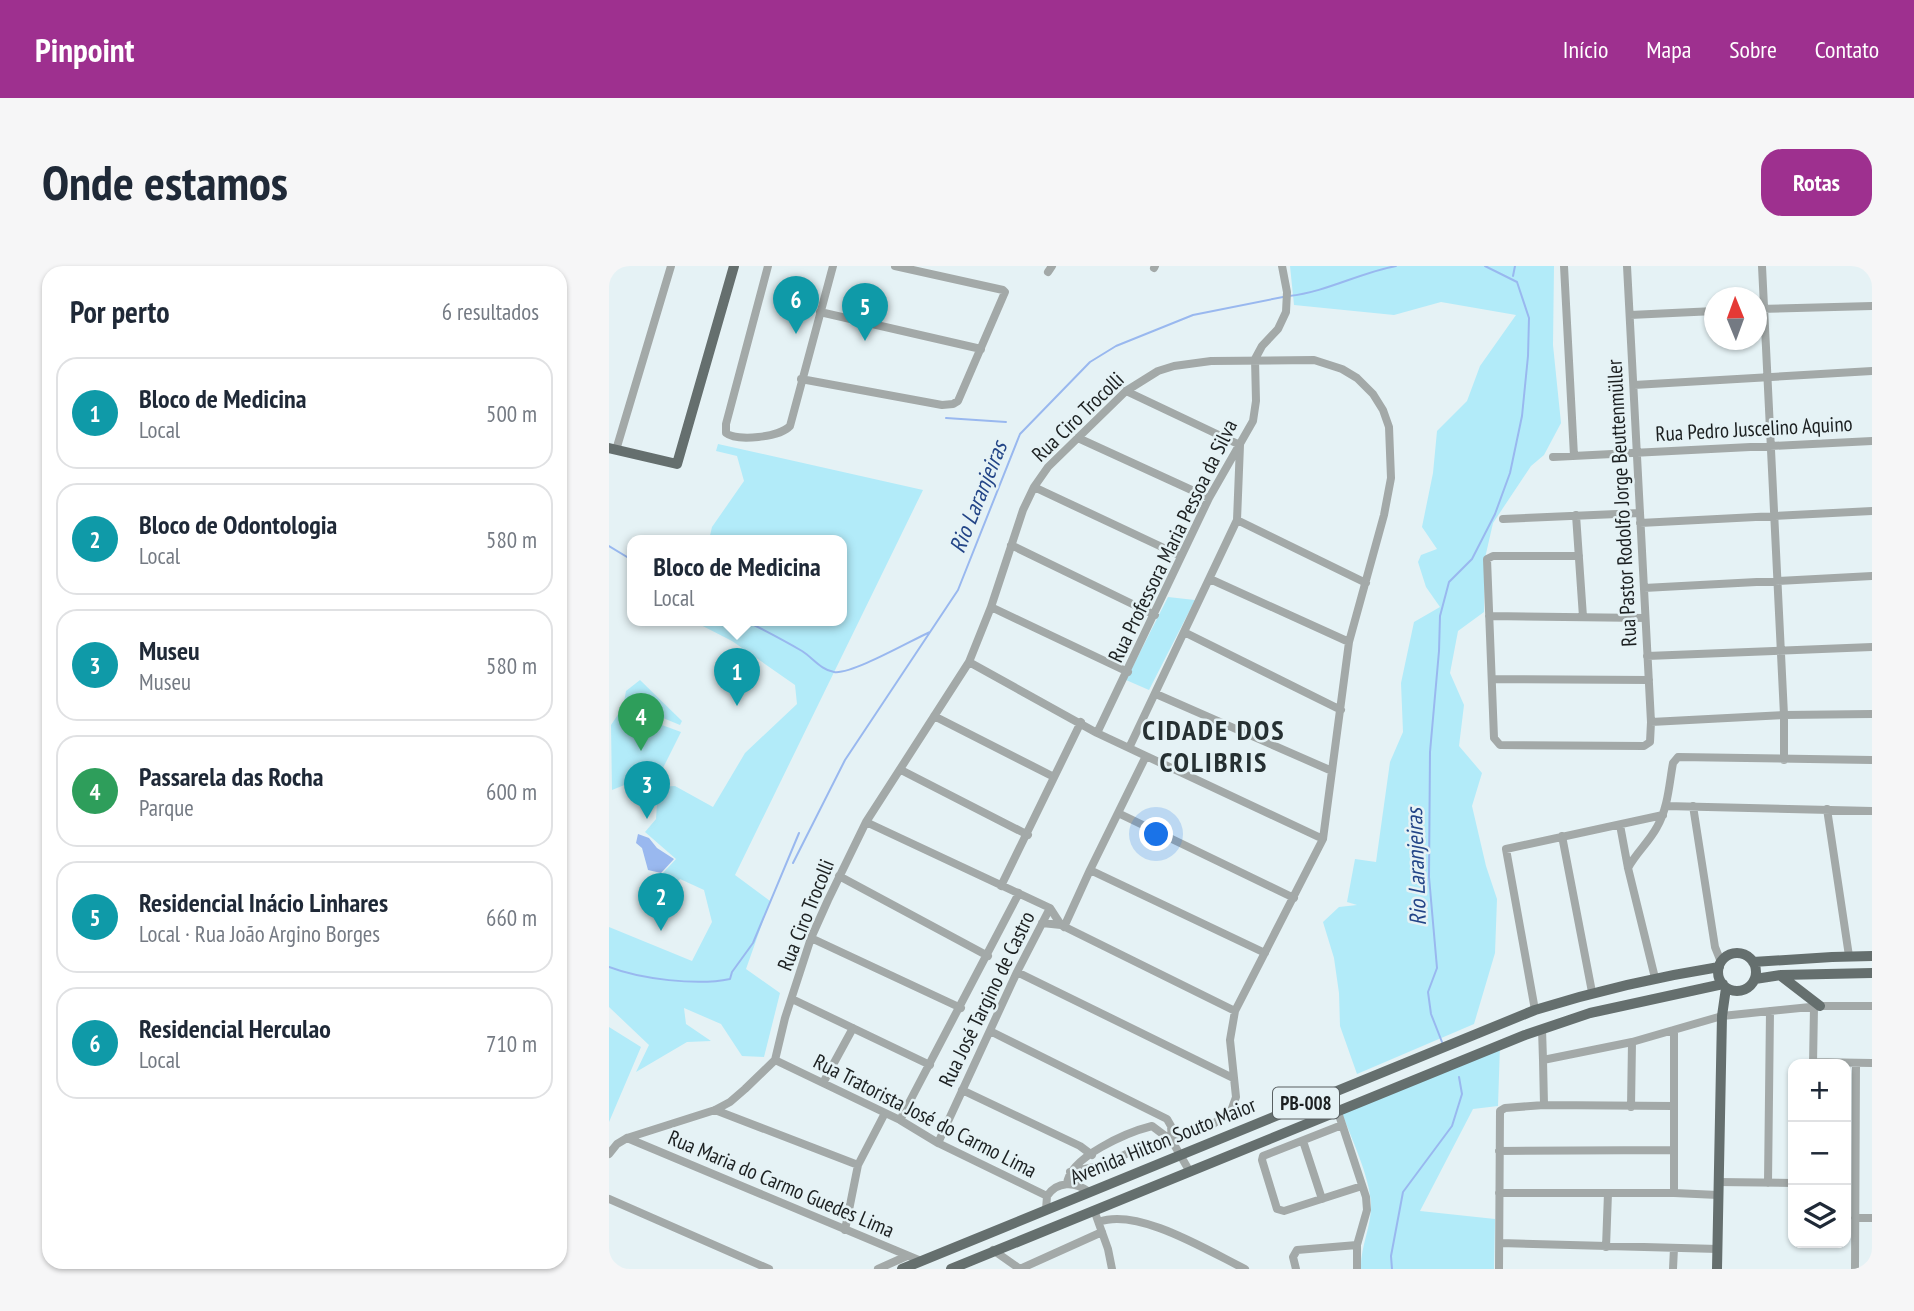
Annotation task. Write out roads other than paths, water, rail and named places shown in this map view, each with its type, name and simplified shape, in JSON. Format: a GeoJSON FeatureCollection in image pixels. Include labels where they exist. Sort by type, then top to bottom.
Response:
{"type":"FeatureCollection","features":[{"type":"Feature","properties":{"kind":"main road"},"geometry":{"type":"LineString","coordinates":[[613,449],[677,464],[734,266]]}},
{"type":"Feature","properties":{"kind":"main road"},"geometry":{"type":"LineString","coordinates":[[1717,1269],[1724,986],[1719,976],[1720,965],[1729,955],[1740,954],[1753,962],[1872,956]]}},
{"type":"Feature","properties":{"kind":"main road"},"geometry":{"type":"LineString","coordinates":[[1722,1016],[1741,991],[1750,987],[1755,979],[1753,962]]}},
{"type":"Feature","properties":{"kind":"main road","name":"Avenida Hilton Souto Maior"},"geometry":{"type":"LineString","coordinates":[[902,1269],[1535,1010],[1592,992],[1720,965]]}},
{"type":"Feature","properties":{"kind":"main road"},"geometry":{"type":"LineString","coordinates":[[1755,979],[1780,975],[1872,973]]}},
{"type":"Feature","properties":{"kind":"main road"},"geometry":{"type":"LineString","coordinates":[[1780,975],[1817,1006]]}},
{"type":"Feature","properties":{"kind":"main road"},"geometry":{"type":"LineString","coordinates":[[1724,986],[1741,991]]}},
{"type":"Feature","properties":{"kind":"main road","name":"Avenida Hilton Souto Maior"},"geometry":{"type":"LineString","coordinates":[[951,1269],[1542,1029],[1590,1013],[1724,986]]}},
{"type":"Feature","properties":{"kind":"main road"},"geometry":{"type":"LineString","coordinates":[[1005,1246],[999,1241],[999,1236],[1011,1225]]}},
{"type":"Feature","properties":{"kind":"main road"},"geometry":{"type":"LineString","coordinates":[[978,1257],[985,1244],[981,1237]]}},
{"type":"Feature","properties":{"kind":"street"},"geometry":{"type":"LineString","coordinates":[[613,449],[671,266]]}},
{"type":"Feature","properties":{"kind":"street"},"geometry":{"type":"LineString","coordinates":[[768,266],[726,424],[726,433],[733,438],[779,434],[790,426],[833,266]]}},
{"type":"Feature","properties":{"kind":"street"},"geometry":{"type":"LineString","coordinates":[[801,379],[942,405],[958,401],[1005,296],[1003,290],[895,266]]}},
{"type":"Feature","properties":{"kind":"street"},"geometry":{"type":"LineString","coordinates":[[1255,359],[1283,320],[1287,296],[1282,266]]}},
{"type":"Feature","properties":{"kind":"street"},"geometry":{"type":"LineString","coordinates":[[1564,266],[1574,456]]}},
{"type":"Feature","properties":{"kind":"street","name":"Rua Pastor Rodolfo Jorge Beuttenmüller"},"geometry":{"type":"LineString","coordinates":[[1492,679],[1494,738],[1500,745],[1644,746],[1650,738],[1635,384],[1627,266]]}},
{"type":"Feature","properties":{"kind":"street"},"geometry":{"type":"LineString","coordinates":[[1761,287],[1762,266]]}},
{"type":"Feature","properties":{"kind":"street"},"geometry":{"type":"LineString","coordinates":[[1767,309],[1872,306]]}},
{"type":"Feature","properties":{"kind":"street"},"geometry":{"type":"LineString","coordinates":[[1630,315],[1704,311]]}},
{"type":"Feature","properties":{"kind":"street"},"geometry":{"type":"LineString","coordinates":[[820,312],[981,349]]}},
{"type":"Feature","properties":{"kind":"street"},"geometry":{"type":"LineString","coordinates":[[1763,350],[1766,379],[1763,408],[1770,446],[1784,760]]}},
{"type":"Feature","properties":{"kind":"street","name":"Rua Ciro Trocolli"},"geometry":{"type":"LineString","coordinates":[[775,1060],[811,938],[839,876],[866,822],[969,662],[991,607],[1023,510],[1048,467],[1126,391],[1145,377],[1174,366],[1255,359],[1314,360],[1336,366],[1357,378],[1373,394],[1389,427],[1391,478],[1384,515],[1349,642],[1323,839],[1234,1011],[1230,1040],[1236,1097],[1231,1111],[1209,1127],[1172,1141]]}},
{"type":"Feature","properties":{"kind":"street","name":"Rua Professora Maria Pessoa da Silva"},"geometry":{"type":"LineString","coordinates":[[1097,733],[1209,498],[1250,427],[1255,413],[1255,359]]}},
{"type":"Feature","properties":{"kind":"street"},"geometry":{"type":"LineString","coordinates":[[1635,384],[1766,379],[1872,371]]}},
{"type":"Feature","properties":{"kind":"street"},"geometry":{"type":"LineString","coordinates":[[1126,391],[1240,445],[1237,520],[1129,748]]}},
{"type":"Feature","properties":{"kind":"street"},"geometry":{"type":"LineString","coordinates":[[1078,438],[1209,498]]}},
{"type":"Feature","properties":{"kind":"street","name":"Rua Pedro Juscelino Aquino"},"geometry":{"type":"LineString","coordinates":[[1553,457],[1872,440]]}},
{"type":"Feature","properties":{"kind":"street"},"geometry":{"type":"LineString","coordinates":[[1034,487],[1181,556]]}},
{"type":"Feature","properties":{"kind":"street"},"geometry":{"type":"LineString","coordinates":[[1640,523],[1872,511]]}},
{"type":"Feature","properties":{"kind":"street"},"geometry":{"type":"LineString","coordinates":[[1503,519],[1640,513]]}},
{"type":"Feature","properties":{"kind":"street"},"geometry":{"type":"LineString","coordinates":[[1576,515],[1583,617]]}},
{"type":"Feature","properties":{"kind":"street"},"geometry":{"type":"LineString","coordinates":[[1237,520],[1366,583]]}},
{"type":"Feature","properties":{"kind":"street"},"geometry":{"type":"LineString","coordinates":[[1011,545],[1155,615]]}},
{"type":"Feature","properties":{"kind":"street"},"geometry":{"type":"LineString","coordinates":[[1579,556],[1489,557],[1486,562],[1492,679],[1649,680]]}},
{"type":"Feature","properties":{"kind":"street"},"geometry":{"type":"LineString","coordinates":[[1644,588],[1872,576]]}},
{"type":"Feature","properties":{"kind":"street"},"geometry":{"type":"LineString","coordinates":[[1210,579],[1349,642]]}},
{"type":"Feature","properties":{"kind":"street"},"geometry":{"type":"LineString","coordinates":[[991,607],[1128,672]]}},
{"type":"Feature","properties":{"kind":"street"},"geometry":{"type":"LineString","coordinates":[[1489,616],[1645,618]]}},
{"type":"Feature","properties":{"kind":"street"},"geometry":{"type":"LineString","coordinates":[[1184,632],[1341,710]]}},
{"type":"Feature","properties":{"kind":"street"},"geometry":{"type":"LineString","coordinates":[[1647,656],[1872,647]]}},
{"type":"Feature","properties":{"kind":"street"},"geometry":{"type":"LineString","coordinates":[[969,662],[1097,733],[1323,839]]}},
{"type":"Feature","properties":{"kind":"street"},"geometry":{"type":"LineString","coordinates":[[1156,694],[1332,771]]}},
{"type":"Feature","properties":{"kind":"street"},"geometry":{"type":"LineString","coordinates":[[1651,722],[1784,715],[1872,714]]}},
{"type":"Feature","properties":{"kind":"street"},"geometry":{"type":"LineString","coordinates":[[934,716],[1054,777]]}},
{"type":"Feature","properties":{"kind":"street"},"geometry":{"type":"LineString","coordinates":[[1001,886],[1081,722]]}},
{"type":"Feature","properties":{"kind":"street","name":"Rua José Targino de Castro"},"geometry":{"type":"LineString","coordinates":[[1063,926],[1146,756]]}},
{"type":"Feature","properties":{"kind":"street"},"geometry":{"type":"LineString","coordinates":[[1628,868],[1663,815],[1673,763],[1678,757],[1872,760]]}},
{"type":"Feature","properties":{"kind":"street"},"geometry":{"type":"LineString","coordinates":[[901,770],[1028,835]]}},
{"type":"Feature","properties":{"kind":"street"},"geometry":{"type":"LineString","coordinates":[[1666,806],[1872,811]]}},
{"type":"Feature","properties":{"kind":"street"},"geometry":{"type":"LineString","coordinates":[[1693,806],[1720,965]]}},
{"type":"Feature","properties":{"kind":"street"},"geometry":{"type":"LineString","coordinates":[[1827,809],[1849,956]]}},
{"type":"Feature","properties":{"kind":"street"},"geometry":{"type":"LineString","coordinates":[[1118,813],[1294,898]]}},
{"type":"Feature","properties":{"kind":"street"},"geometry":{"type":"LineString","coordinates":[[1535,1010],[1506,849],[1663,815]]}},
{"type":"Feature","properties":{"kind":"street"},"geometry":{"type":"LineString","coordinates":[[866,822],[1050,908],[1063,926]]}},
{"type":"Feature","properties":{"kind":"street"},"geometry":{"type":"LineString","coordinates":[[1620,825],[1655,978]]}},
{"type":"Feature","properties":{"kind":"street"},"geometry":{"type":"LineString","coordinates":[[1562,836],[1592,992]]}},
{"type":"Feature","properties":{"kind":"street"},"geometry":{"type":"LineString","coordinates":[[1090,870],[1265,953]]}},
{"type":"Feature","properties":{"kind":"street"},"geometry":{"type":"LineString","coordinates":[[839,876],[988,956]]}},
{"type":"Feature","properties":{"kind":"street"},"geometry":{"type":"LineString","coordinates":[[900,1120],[1019,893]]}},
{"type":"Feature","properties":{"kind":"street","name":"Rua José Targino de Castro"},"geometry":{"type":"LineString","coordinates":[[938,1143],[1017,972],[1050,908]]}},
{"type":"Feature","properties":{"kind":"street"},"geometry":{"type":"LineString","coordinates":[[1042,923],[1063,926],[1234,1011]]}},
{"type":"Feature","properties":{"kind":"street"},"geometry":{"type":"LineString","coordinates":[[811,938],[961,1008]]}},
{"type":"Feature","properties":{"kind":"street"},"geometry":{"type":"LineString","coordinates":[[1017,972],[1233,1078]]}},
{"type":"Feature","properties":{"kind":"street"},"geometry":{"type":"LineString","coordinates":[[792,999],[930,1065]]}},
{"type":"Feature","properties":{"kind":"street"},"geometry":{"type":"LineString","coordinates":[[1813,1059],[1817,1006]]}},
{"type":"Feature","properties":{"kind":"street"},"geometry":{"type":"LineString","coordinates":[[1543,1060],[1632,1042],[1722,1016],[1817,1006],[1872,1006]]}},
{"type":"Feature","properties":{"kind":"street"},"geometry":{"type":"LineString","coordinates":[[1768,1183],[1770,1011]]}},
{"type":"Feature","properties":{"kind":"street"},"geometry":{"type":"LineString","coordinates":[[824,1083],[853,1028]]}},
{"type":"Feature","properties":{"kind":"street"},"geometry":{"type":"LineString","coordinates":[[1542,1029],[1544,1105]]}},
{"type":"Feature","properties":{"kind":"street"},"geometry":{"type":"LineString","coordinates":[[1674,1030],[1674,1193]]}},
{"type":"Feature","properties":{"kind":"street"},"geometry":{"type":"LineString","coordinates":[[990,1031],[1167,1119],[1171,1126],[1172,1141]]}},
{"type":"Feature","properties":{"kind":"street"},"geometry":{"type":"LineString","coordinates":[[1631,1107],[1632,1042]]}},
{"type":"Feature","properties":{"kind":"street"},"geometry":{"type":"LineString","coordinates":[[609,1154],[617,1144],[627,1138],[715,1110],[737,1096],[775,1060]]}},
{"type":"Feature","properties":{"kind":"street","name":"Rua Tratorista José do Carmo Lima"},"geometry":{"type":"LineString","coordinates":[[775,1060],[900,1120],[938,1143],[1047,1196],[1046,1210]]}},
{"type":"Feature","properties":{"kind":"street"},"geometry":{"type":"LineString","coordinates":[[1851,1063],[1872,1063]]}},
{"type":"Feature","properties":{"kind":"street"},"geometry":{"type":"LineString","coordinates":[[1851,1164],[1856,1063]]}},
{"type":"Feature","properties":{"kind":"street"},"geometry":{"type":"LineString","coordinates":[[962,1090],[1080,1146],[1092,1155]]}},
{"type":"Feature","properties":{"kind":"street"},"geometry":{"type":"LineString","coordinates":[[1499,1269],[1500,1115],[1505,1108],[1544,1105],[1673,1106]]}},
{"type":"Feature","properties":{"kind":"street"},"geometry":{"type":"LineString","coordinates":[[715,1110],[858,1165]]}},
{"type":"Feature","properties":{"kind":"street"},"geometry":{"type":"LineString","coordinates":[[1338,1112],[1366,1197],[1367,1210],[1357,1245],[1357,1269]]}},
{"type":"Feature","properties":{"kind":"street"},"geometry":{"type":"LineString","coordinates":[[845,1230],[858,1165],[885,1113]]}},
{"type":"Feature","properties":{"kind":"street"},"geometry":{"type":"LineString","coordinates":[[1342,1125],[1262,1158],[1277,1209],[1285,1211],[1362,1186]]}},
{"type":"Feature","properties":{"kind":"street"},"geometry":{"type":"LineString","coordinates":[[1067,1184],[1070,1172],[1109,1142],[1149,1126],[1158,1128],[1172,1141],[1190,1172]]}},
{"type":"Feature","properties":{"kind":"street","name":"Rua Maria do Carmo Guedes Lima"},"geometry":{"type":"LineString","coordinates":[[627,1138],[922,1261]]}},
{"type":"Feature","properties":{"kind":"street"},"geometry":{"type":"LineString","coordinates":[[1070,1172],[1104,1165],[1132,1151],[1172,1141]]}},
{"type":"Feature","properties":{"kind":"street"},"geometry":{"type":"LineString","coordinates":[[1303,1141],[1322,1199]]}},
{"type":"Feature","properties":{"kind":"street"},"geometry":{"type":"LineString","coordinates":[[1499,1152],[1673,1150]]}},
{"type":"Feature","properties":{"kind":"street"},"geometry":{"type":"LineString","coordinates":[[1718,1182],[1788,1183]]}},
{"type":"Feature","properties":{"kind":"street"},"geometry":{"type":"LineString","coordinates":[[1047,1196],[1052,1189],[1067,1184],[1076,1185],[1089,1192]]}},
{"type":"Feature","properties":{"kind":"street"},"geometry":{"type":"LineString","coordinates":[[1850,1185],[1855,1218],[1855,1269]]}},
{"type":"Feature","properties":{"kind":"street"},"geometry":{"type":"LineString","coordinates":[[1499,1193],[1719,1195]]}},
{"type":"Feature","properties":{"kind":"street"},"geometry":{"type":"LineString","coordinates":[[1606,1247],[1608,1193]]}},
{"type":"Feature","properties":{"kind":"street"},"geometry":{"type":"LineString","coordinates":[[609,1199],[769,1269]]}},
{"type":"Feature","properties":{"kind":"street"},"geometry":{"type":"LineString","coordinates":[[1094,1210],[1112,1269]]}},
{"type":"Feature","properties":{"kind":"street"},"geometry":{"type":"LineString","coordinates":[[1099,1222],[1112,1218],[1142,1223],[1245,1269]]}},
{"type":"Feature","properties":{"kind":"street"},"geometry":{"type":"LineString","coordinates":[[1855,1218],[1872,1218]]}},
{"type":"Feature","properties":{"kind":"street"},"geometry":{"type":"LineString","coordinates":[[993,1250],[1020,1269],[1102,1232]]}},
{"type":"Feature","properties":{"kind":"street"},"geometry":{"type":"LineString","coordinates":[[1500,1244],[1718,1249]]}},
{"type":"Feature","properties":{"kind":"street"},"geometry":{"type":"LineString","coordinates":[[1296,1269],[1293,1257],[1297,1250],[1357,1245]]}},
{"type":"Feature","properties":{"kind":"street"},"geometry":{"type":"LineString","coordinates":[[1673,1269],[1674,1248]]}},
{"type":"Feature","properties":{"kind":"street"},"geometry":{"type":"LineString","coordinates":[[878,1269],[907,1256]]}},
{"type":"Feature","properties":{"kind":"waterway","name":"Rio Laranjeiras"},"geometry":{"type":"LineString","coordinates":[[1289,296],[1316,291],[1396,266]]}},
{"type":"Feature","properties":{"kind":"waterway","name":"Rio Laranjeiras"},"geometry":{"type":"LineString","coordinates":[[1442,1042],[1431,1014],[1428,992],[1437,968],[1429,877],[1430,752],[1440,616],[1449,582],[1472,559],[1495,514],[1510,473],[1522,416],[1528,356],[1529,318],[1517,282],[1485,266]]}},
{"type":"Feature","properties":{"kind":"waterway"},"geometry":{"type":"LineString","coordinates":[[1513,276],[1515,266]]}},
{"type":"Feature","properties":{"kind":"waterway","name":"Rio Laranjeiras"},"geometry":{"type":"LineString","coordinates":[[793,863],[845,760],[958,590],[1020,434],[1090,362],[1116,346],[1193,315],[1283,297]]}},
{"type":"Feature","properties":{"kind":"waterway"},"geometry":{"type":"LineString","coordinates":[[946,418],[1006,422]]}},
{"type":"Feature","properties":{"kind":"waterway"},"geometry":{"type":"LineString","coordinates":[[609,546],[627,557]]}},
{"type":"Feature","properties":{"kind":"waterway"},"geometry":{"type":"LineString","coordinates":[[755,626],[834,672],[842,672],[867,663],[930,632]]}},
{"type":"Feature","properties":{"kind":"waterway"},"geometry":{"type":"LineString","coordinates":[[609,967],[636,975],[669,980],[702,982],[730,979],[753,943],[799,833]]}},
{"type":"Feature","properties":{"kind":"waterway","name":"Rio Laranjeiras"},"geometry":{"type":"LineString","coordinates":[[1392,1269],[1391,1256],[1403,1192],[1452,1126],[1462,1094],[1459,1077]]}},
{"type":"Feature","properties":{"kind":"place","name":"Residencial Herculao"},"geometry":{"type":"Point","coordinates":[796,334]}},
{"type":"Feature","properties":{"kind":"place","name":"Residencial Inácio Linhares"},"geometry":{"type":"Point","coordinates":[865,341]}},
{"type":"Feature","properties":{"kind":"place","name":"Bloco de Medicina"},"geometry":{"type":"Point","coordinates":[737,706]}},
{"type":"Feature","properties":{"kind":"place","name":"Passarela das Rocha"},"geometry":{"type":"Point","coordinates":[641,751]}},
{"type":"Feature","properties":{"kind":"place","name":"Museu"},"geometry":{"type":"Point","coordinates":[647,819]}},
{"type":"Feature","properties":{"kind":"place","name":"Bloco de Odontologia"},"geometry":{"type":"Point","coordinates":[661,931]}},
{"type":"Feature","properties":{"kind":"district","name":"CIDADE DOS COLIBRIS"},"geometry":{"type":"Point","coordinates":[1214,746]}}]}
